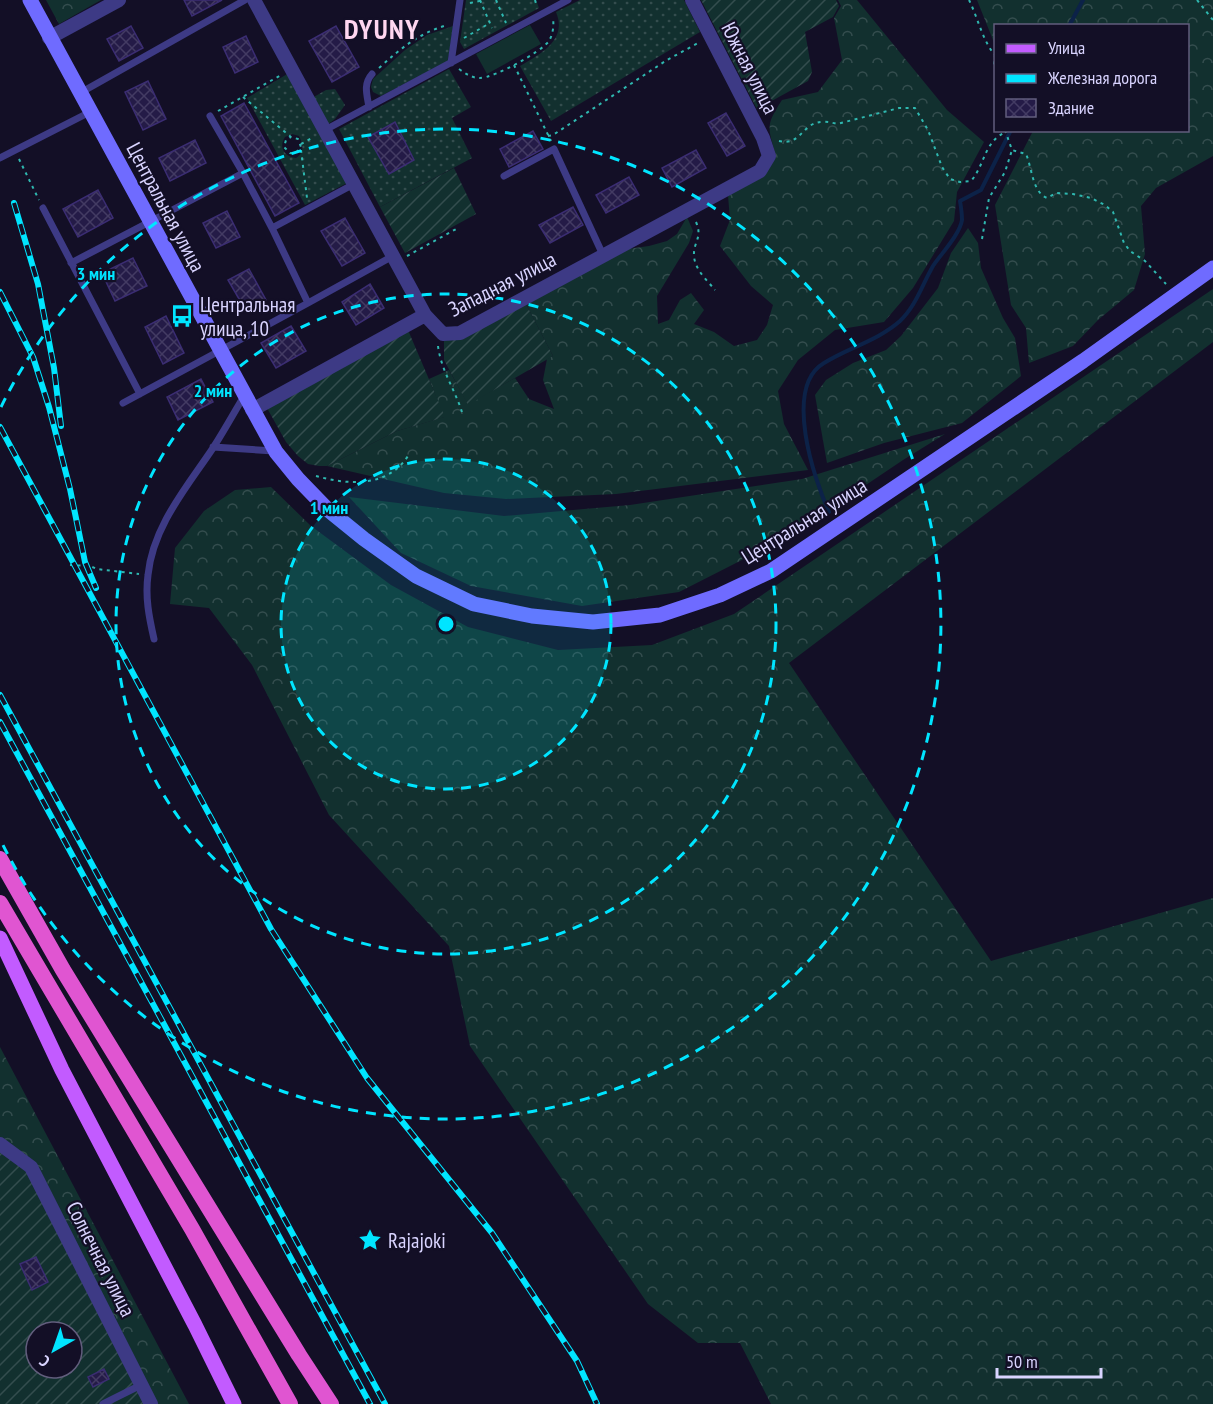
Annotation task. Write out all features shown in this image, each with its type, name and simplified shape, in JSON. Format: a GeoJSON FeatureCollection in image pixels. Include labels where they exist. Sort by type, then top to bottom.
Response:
{"type":"FeatureCollection","features":[{"type":"Feature","properties":{"kind":"highway"},"geometry":{"type":"LineString","coordinates":[[0,859],[63,970],[298,1355],[331,1404]]}},
{"type":"Feature","properties":{"kind":"highway"},"geometry":{"type":"LineString","coordinates":[[0,903],[192,1229],[290,1404]]}},
{"type":"Feature","properties":{"kind":"main road","name":"Центральная улица"},"geometry":{"type":"LineString","coordinates":[[30,0],[276,452],[327,509],[364,539],[416,576],[474,604],[532,616],[593,622],[660,615],[720,595],[771,571],[1083,361],[1213,268]]}},
{"type":"Feature","properties":{"kind":"main road"},"geometry":{"type":"LineString","coordinates":[[0,938],[62,1070],[234,1404]]}},
{"type":"Feature","properties":{"kind":"street"},"geometry":{"type":"LineString","coordinates":[[49,38],[119,0]]}},
{"type":"Feature","properties":{"kind":"street"},"geometry":{"type":"LineString","coordinates":[[254,0],[425,315]]}},
{"type":"Feature","properties":{"kind":"street","name":"Южная улица"},"geometry":{"type":"LineString","coordinates":[[692,0],[763,138],[768,154]]}},
{"type":"Feature","properties":{"kind":"street","name":"Западная улица"},"geometry":{"type":"LineString","coordinates":[[248,403],[425,315],[443,334],[460,333],[760,171],[768,154]]}},
{"type":"Feature","properties":{"kind":"street","name":"Солнечная улица"},"geometry":{"type":"LineString","coordinates":[[0,1144],[31,1167],[151,1404]]}},
{"type":"Feature","properties":{"kind":"lane"},"geometry":{"type":"LineString","coordinates":[[80,93],[245,0]]}},
{"type":"Feature","properties":{"kind":"lane"},"geometry":{"type":"LineString","coordinates":[[451,63],[460,0]]}},
{"type":"Feature","properties":{"kind":"lane"},"geometry":{"type":"LineString","coordinates":[[325,130],[568,0]]}},
{"type":"Feature","properties":{"kind":"lane"},"geometry":{"type":"LineString","coordinates":[[369,107],[366,86],[372,74]]}},
{"type":"Feature","properties":{"kind":"lane"},"geometry":{"type":"LineString","coordinates":[[0,158],[90,112]]}},
{"type":"Feature","properties":{"kind":"lane"},"geometry":{"type":"LineString","coordinates":[[210,116],[272,228],[308,303]]}},
{"type":"Feature","properties":{"kind":"lane"},"geometry":{"type":"LineString","coordinates":[[504,176],[554,149],[603,255]]}},
{"type":"Feature","properties":{"kind":"lane"},"geometry":{"type":"LineString","coordinates":[[71,262],[151,223],[243,173]]}},
{"type":"Feature","properties":{"kind":"lane"},"geometry":{"type":"LineString","coordinates":[[272,228],[354,184]]}},
{"type":"Feature","properties":{"kind":"lane"},"geometry":{"type":"LineString","coordinates":[[43,208],[140,394]]}},
{"type":"Feature","properties":{"kind":"lane"},"geometry":{"type":"LineString","coordinates":[[123,403],[395,258]]}},
{"type":"Feature","properties":{"kind":"lane"},"geometry":{"type":"LineString","coordinates":[[154,639],[147,607],[151,557],[171,510],[213,447],[248,403]]}},
{"type":"Feature","properties":{"kind":"lane"},"geometry":{"type":"LineString","coordinates":[[213,447],[276,452]]}},
{"type":"Feature","properties":{"kind":"lane"},"geometry":{"type":"LineString","coordinates":[[103,1404],[142,1385]]}},
{"type":"Feature","properties":{"kind":"path"},"geometry":{"type":"LineString","coordinates":[[469,10],[470,1],[482,0],[498,38]]}},
{"type":"Feature","properties":{"kind":"path"},"geometry":{"type":"LineString","coordinates":[[496,0],[510,31]]}},
{"type":"Feature","properties":{"kind":"path"},"geometry":{"type":"LineString","coordinates":[[969,0],[984,32],[986,46],[994,54]]}},
{"type":"Feature","properties":{"kind":"path"},"geometry":{"type":"LineString","coordinates":[[1197,0],[1213,20]]}},
{"type":"Feature","properties":{"kind":"path"},"geometry":{"type":"LineString","coordinates":[[451,63],[470,76],[479,78],[490,76],[514,64],[538,51],[549,41],[553,20],[549,10]]}},
{"type":"Feature","properties":{"kind":"path"},"geometry":{"type":"LineString","coordinates":[[372,74],[403,47],[426,32],[458,21]]}},
{"type":"Feature","properties":{"kind":"path"},"geometry":{"type":"LineString","coordinates":[[466,29],[465,38],[490,23]]}},
{"type":"Feature","properties":{"kind":"path"},"geometry":{"type":"LineString","coordinates":[[548,136],[553,135],[667,60],[710,36]]}},
{"type":"Feature","properties":{"kind":"path"},"geometry":{"type":"LineString","coordinates":[[514,64],[554,149]]}},
{"type":"Feature","properties":{"kind":"path"},"geometry":{"type":"LineString","coordinates":[[210,116],[292,69]]}},
{"type":"Feature","properties":{"kind":"path"},"geometry":{"type":"LineString","coordinates":[[243,97],[291,137],[298,139],[301,147],[304,190],[311,207]]}},
{"type":"Feature","properties":{"kind":"path"},"geometry":{"type":"LineString","coordinates":[[768,154],[776,140],[788,142],[798,138],[806,127],[817,122],[837,124],[899,108],[915,108],[928,129],[942,167],[950,179],[960,182],[971,181],[990,143],[1005,132]]}},
{"type":"Feature","properties":{"kind":"path"},"geometry":{"type":"LineString","coordinates":[[982,239],[989,198],[1005,172],[1012,150],[1006,132]]}},
{"type":"Feature","properties":{"kind":"path"},"geometry":{"type":"LineString","coordinates":[[291,137],[284,143],[286,150],[295,154],[301,147]]}},
{"type":"Feature","properties":{"kind":"path"},"geometry":{"type":"LineString","coordinates":[[15,150],[43,208]]}},
{"type":"Feature","properties":{"kind":"path"},"geometry":{"type":"LineString","coordinates":[[1012,150],[1026,154],[1037,188],[1042,196],[1047,198],[1056,193],[1091,198],[1113,212],[1124,243],[1130,251],[1145,261],[1160,276],[1174,296]]}},
{"type":"Feature","properties":{"kind":"path"},"geometry":{"type":"LineString","coordinates":[[688,210],[700,231],[693,255],[696,264],[701,274],[715,290]]}},
{"type":"Feature","properties":{"kind":"path"},"geometry":{"type":"LineString","coordinates":[[395,258],[458,228]]}},
{"type":"Feature","properties":{"kind":"path"},"geometry":{"type":"LineString","coordinates":[[437,329],[442,367],[450,380],[462,412]]}},
{"type":"Feature","properties":{"kind":"path"},"geometry":{"type":"LineString","coordinates":[[290,469],[332,480],[363,483],[386,476],[408,456]]}},
{"type":"Feature","properties":{"kind":"path"},"geometry":{"type":"LineString","coordinates":[[70,565],[148,575]]}},
{"type":"Feature","properties":{"kind":"green space"},"geometry":{"type":"Polygon","coordinates":[[[46,0],[101,0],[59,24],[46,0]]]}},
{"type":"Feature","properties":{"kind":"green space"},"geometry":{"type":"Polygon","coordinates":[[[466,0],[536,0],[539,8],[464,49],[460,42],[466,0]]]}},
{"type":"Feature","properties":{"kind":"green space"},"geometry":{"type":"Polygon","coordinates":[[[580,0],[684,0],[700,32],[551,121],[520,66],[543,51],[555,38],[559,22],[556,12],[580,0]]]}},
{"type":"Feature","properties":{"kind":"green space"},"geometry":{"type":"Polygon","coordinates":[[[701,0],[836,0],[839,6],[833,17],[805,32],[812,72],[808,81],[757,109],[701,0]]]}},
{"type":"Feature","properties":{"kind":"green space"},"geometry":{"type":"Polygon","coordinates":[[[838,0],[857,0],[947,110],[984,142],[957,192],[954,221],[913,288],[884,322],[835,330],[798,360],[778,391],[784,424],[808,470],[616,494],[506,499],[444,493],[327,466],[397,431],[444,417],[429,379],[449,370],[468,404],[515,378],[529,399],[554,409],[543,380],[547,359],[553,356],[526,304],[627,249],[667,241],[677,234],[687,217],[693,231],[689,243],[657,296],[658,324],[669,320],[680,300],[691,293],[704,310],[694,324],[714,332],[734,346],[757,340],[767,325],[773,305],[751,286],[720,246],[730,220],[728,195],[764,176],[776,156],[770,127],[782,100],[818,92],[842,60],[834,18],[841,6],[838,0]]]}},
{"type":"Feature","properties":{"kind":"green space"},"geometry":{"type":"Polygon","coordinates":[[[977,0],[1213,0],[1213,156],[1156,188],[1141,206],[1145,254],[1134,290],[1098,320],[1073,346],[1029,363],[1026,328],[1011,305],[995,205],[1032,132],[1189,132],[1189,24],[994,24],[994,42],[977,0]]]}},
{"type":"Feature","properties":{"kind":"green space"},"geometry":{"type":"Polygon","coordinates":[[[530,25],[541,44],[487,74],[476,54],[530,25]]]}},
{"type":"Feature","properties":{"kind":"green space"},"geometry":{"type":"Polygon","coordinates":[[[453,26],[448,61],[381,96],[373,92],[371,87],[373,79],[405,50],[427,35],[453,26]]]}},
{"type":"Feature","properties":{"kind":"green space"},"geometry":{"type":"Polygon","coordinates":[[[449,69],[471,107],[452,118],[472,158],[380,207],[339,129],[449,69]]]}},
{"type":"Feature","properties":{"kind":"green space"},"geometry":{"type":"Polygon","coordinates":[[[289,73],[349,182],[305,205],[247,98],[289,73]],[[292,134],[285,137],[283,141],[284,151],[289,156],[296,158],[302,151],[299,136],[292,134]]]}},
{"type":"Feature","properties":{"kind":"green space"},"geometry":{"type":"Polygon","coordinates":[[[335,89],[345,105],[335,119],[327,125],[312,98],[326,90],[335,89]]]}},
{"type":"Feature","properties":{"kind":"green space"},"geometry":{"type":"Polygon","coordinates":[[[454,168],[476,214],[405,253],[380,207],[454,168]]]}},
{"type":"Feature","properties":{"kind":"green space"},"geometry":{"type":"Polygon","coordinates":[[[968,228],[978,243],[981,268],[1003,318],[1015,338],[1021,376],[962,423],[884,443],[827,463],[815,395],[826,380],[853,363],[886,350],[901,336],[938,288],[951,253],[968,228]]]}},
{"type":"Feature","properties":{"kind":"green space"},"geometry":{"type":"Polygon","coordinates":[[[1213,289],[1213,342],[789,663],[991,961],[1213,898],[1213,1404],[771,1404],[740,1343],[698,1343],[648,1304],[470,1046],[449,946],[329,815],[252,665],[209,608],[170,604],[175,548],[204,511],[235,490],[271,487],[311,526],[391,585],[468,627],[558,650],[652,645],[734,614],[1213,289]]]}},
{"type":"Feature","properties":{"kind":"green space"},"geometry":{"type":"Polygon","coordinates":[[[526,304],[553,356],[468,405],[444,360],[444,339],[526,304]]]}},
{"type":"Feature","properties":{"kind":"green space"},"geometry":{"type":"Polygon","coordinates":[[[408,330],[445,417],[397,431],[327,466],[308,464],[298,456],[286,442],[267,408],[408,330]]]}},
{"type":"Feature","properties":{"kind":"green space"},"geometry":{"type":"Polygon","coordinates":[[[945,434],[793,534],[679,592],[582,606],[471,586],[401,553],[349,497],[504,516],[630,505],[802,479],[945,434]]]}},
{"type":"Feature","properties":{"kind":"green space"},"geometry":{"type":"Polygon","coordinates":[[[0,1047],[189,1404],[151,1404],[0,1144],[0,1047]]]}},
{"type":"Feature","properties":{"kind":"green space"},"geometry":{"type":"Polygon","coordinates":[[[0,1144],[31,1167],[151,1404],[0,1404],[0,1144]]]}},
{"type":"Feature","properties":{"kind":"building"},"geometry":{"type":"Polygon","coordinates":[[[184,0],[222,0],[192,16],[184,0]]]}},
{"type":"Feature","properties":{"kind":"building"},"geometry":{"type":"Polygon","coordinates":[[[131,26],[143,48],[119,61],[107,39],[131,26]]]}},
{"type":"Feature","properties":{"kind":"building"},"geometry":{"type":"Polygon","coordinates":[[[336,26],[359,67],[332,82],[309,41],[336,26]]]}},
{"type":"Feature","properties":{"kind":"building"},"geometry":{"type":"Polygon","coordinates":[[[246,36],[258,62],[235,73],[223,47],[246,36]]]}},
{"type":"Feature","properties":{"kind":"building"},"geometry":{"type":"Polygon","coordinates":[[[148,81],[166,119],[143,130],[125,92],[148,81]]]}},
{"type":"Feature","properties":{"kind":"building"},"geometry":{"type":"Polygon","coordinates":[[[244,103],[299,203],[275,216],[221,116],[244,103]]]}},
{"type":"Feature","properties":{"kind":"building"},"geometry":{"type":"Polygon","coordinates":[[[726,113],[745,146],[727,156],[708,123],[726,113]]]}},
{"type":"Feature","properties":{"kind":"building"},"geometry":{"type":"Polygon","coordinates":[[[395,122],[414,160],[389,174],[368,137],[395,122]]]}},
{"type":"Feature","properties":{"kind":"building"},"geometry":{"type":"Polygon","coordinates":[[[533,131],[543,149],[509,167],[500,149],[533,131]]]}},
{"type":"Feature","properties":{"kind":"building"},"geometry":{"type":"Polygon","coordinates":[[[195,140],[206,163],[170,181],[159,158],[195,140]]]}},
{"type":"Feature","properties":{"kind":"building"},"geometry":{"type":"Polygon","coordinates":[[[696,150],[706,168],[672,187],[662,168],[696,150]]]}},
{"type":"Feature","properties":{"kind":"building"},"geometry":{"type":"Polygon","coordinates":[[[629,177],[639,195],[606,213],[596,195],[629,177]]]}},
{"type":"Feature","properties":{"kind":"building"},"geometry":{"type":"Polygon","coordinates":[[[98,190],[113,218],[78,237],[63,209],[98,190]]]}},
{"type":"Feature","properties":{"kind":"building"},"geometry":{"type":"Polygon","coordinates":[[[573,207],[583,225],[550,243],[539,225],[573,207]]]}},
{"type":"Feature","properties":{"kind":"building"},"geometry":{"type":"Polygon","coordinates":[[[227,211],[240,237],[216,248],[203,223],[227,211]]]}},
{"type":"Feature","properties":{"kind":"building"},"geometry":{"type":"Polygon","coordinates":[[[345,218],[365,253],[342,266],[321,231],[345,218]]]}},
{"type":"Feature","properties":{"kind":"building"},"geometry":{"type":"Polygon","coordinates":[[[133,258],[147,286],[115,301],[102,273],[133,258]]]}},
{"type":"Feature","properties":{"kind":"building"},"geometry":{"type":"Polygon","coordinates":[[[249,269],[266,300],[246,311],[228,280],[249,269]]]}},
{"type":"Feature","properties":{"kind":"building"},"geometry":{"type":"Polygon","coordinates":[[[370,284],[384,308],[356,325],[342,302],[370,284]]]}},
{"type":"Feature","properties":{"kind":"building"},"geometry":{"type":"Polygon","coordinates":[[[166,316],[184,353],[163,364],[145,327],[166,316]]]}},
{"type":"Feature","properties":{"kind":"building"},"geometry":{"type":"Polygon","coordinates":[[[291,326],[306,351],[276,368],[261,343],[291,326]]]}},
{"type":"Feature","properties":{"kind":"building"},"geometry":{"type":"Polygon","coordinates":[[[201,379],[213,402],[178,420],[167,397],[201,379]]]}},
{"type":"Feature","properties":{"kind":"building"},"geometry":{"type":"Polygon","coordinates":[[[36,1257],[48,1282],[32,1290],[20,1264],[36,1257]]]}},
{"type":"Feature","properties":{"kind":"building"},"geometry":{"type":"Polygon","coordinates":[[[104,1369],[109,1379],[93,1387],[88,1377],[104,1369]]]}},
{"type":"Feature","properties":{"kind":"waterway"},"geometry":{"type":"LineString","coordinates":[[1070,24],[1083,0]]}},
{"type":"Feature","properties":{"kind":"waterway"},"geometry":{"type":"LineString","coordinates":[[829,512],[816,478],[806,434],[805,392],[812,375],[824,363],[882,334],[906,315],[933,266],[961,226],[960,201],[981,190],[1010,132]]}},
{"type":"Feature","properties":{"kind":"railway"},"geometry":{"type":"LineString","coordinates":[[14,203],[38,284],[54,368],[61,426]]}},
{"type":"Feature","properties":{"kind":"railway"},"geometry":{"type":"LineString","coordinates":[[0,292],[33,357],[49,407],[70,489],[85,562],[96,588]]}},
{"type":"Feature","properties":{"kind":"railway"},"geometry":{"type":"LineString","coordinates":[[0,427],[271,929],[367,1078],[492,1233],[577,1361],[597,1404]]}},
{"type":"Feature","properties":{"kind":"railway"},"geometry":{"type":"LineString","coordinates":[[0,695],[385,1404]]}},
{"type":"Feature","properties":{"kind":"railway"},"geometry":{"type":"LineString","coordinates":[[0,722],[370,1404]]}},
{"type":"Feature","properties":{"kind":"place","name":"Центральная улица, 10"},"geometry":{"type":"Point","coordinates":[182,316]}},
{"type":"Feature","properties":{"kind":"place","name":"Rajajoki"},"geometry":{"type":"Point","coordinates":[370,1240]}},
{"type":"Feature","properties":{"kind":"district","name":"DYUNY"},"geometry":{"type":"Point","coordinates":[382,29]}}]}
